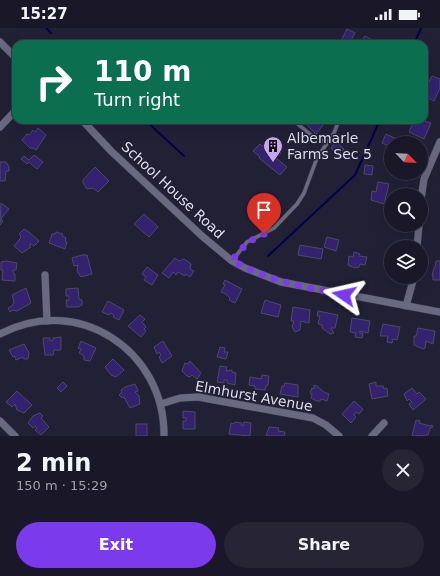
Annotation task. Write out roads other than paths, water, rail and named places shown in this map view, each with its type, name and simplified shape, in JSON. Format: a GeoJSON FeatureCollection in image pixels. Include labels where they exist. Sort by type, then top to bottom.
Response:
{"type":"FeatureCollection","features":[{"type":"Feature","properties":{"kind":"street"},"geometry":{"type":"LineString","coordinates":[[0,42],[12,54]]}},
{"type":"Feature","properties":{"kind":"street"},"geometry":{"type":"LineString","coordinates":[[0,127],[12,114]]}},
{"type":"Feature","properties":{"kind":"street","name":"School House Road"},"geometry":{"type":"LineString","coordinates":[[86,124],[111,151],[185,220],[232,260],[252,271],[280,282],[440,312]]}},
{"type":"Feature","properties":{"kind":"street"},"geometry":{"type":"LineString","coordinates":[[423,188],[424,178],[436,159],[440,142]]}},
{"type":"Feature","properties":{"kind":"street"},"geometry":{"type":"LineString","coordinates":[[45,274],[47,321]]}},
{"type":"Feature","properties":{"kind":"street"},"geometry":{"type":"LineString","coordinates":[[406,306],[412,284]]}},
{"type":"Feature","properties":{"kind":"street"},"geometry":{"type":"LineString","coordinates":[[0,334],[22,325],[47,321],[71,322],[86,326],[112,338],[122,345],[142,366],[151,379],[161,404],[164,436]]}},
{"type":"Feature","properties":{"kind":"street","name":"Elmhurst Avenue"},"geometry":{"type":"LineString","coordinates":[[161,404],[192,396],[224,401],[313,418],[326,425],[339,436]]}},
{"type":"Feature","properties":{"kind":"street"},"geometry":{"type":"LineString","coordinates":[[0,421],[15,436]]}},
{"type":"Feature","properties":{"kind":"street"},"geometry":{"type":"LineString","coordinates":[[372,436],[384,423]]}},
{"type":"Feature","properties":{"kind":"lane"},"geometry":{"type":"LineString","coordinates":[[298,124],[317,140],[328,141]]}},
{"type":"Feature","properties":{"kind":"lane"},"geometry":{"type":"LineString","coordinates":[[232,260],[248,242],[274,228],[290,212],[304,193],[317,158],[338,124]]}},
{"type":"Feature","properties":{"kind":"waterway"},"geometry":{"type":"LineString","coordinates":[[46,28],[51,33]]}},
{"type":"Feature","properties":{"kind":"waterway"},"geometry":{"type":"LineString","coordinates":[[416,40],[421,28]]}},
{"type":"Feature","properties":{"kind":"waterway"},"geometry":{"type":"LineString","coordinates":[[149,124],[184,156]]}},
{"type":"Feature","properties":{"kind":"waterway"},"geometry":{"type":"LineString","coordinates":[[268,256],[355,175],[378,124]]}},
{"type":"Feature","properties":{"kind":"place","name":"Albemarle Farms Sec 5"},"geometry":{"type":"Point","coordinates":[273,163]}}]}
